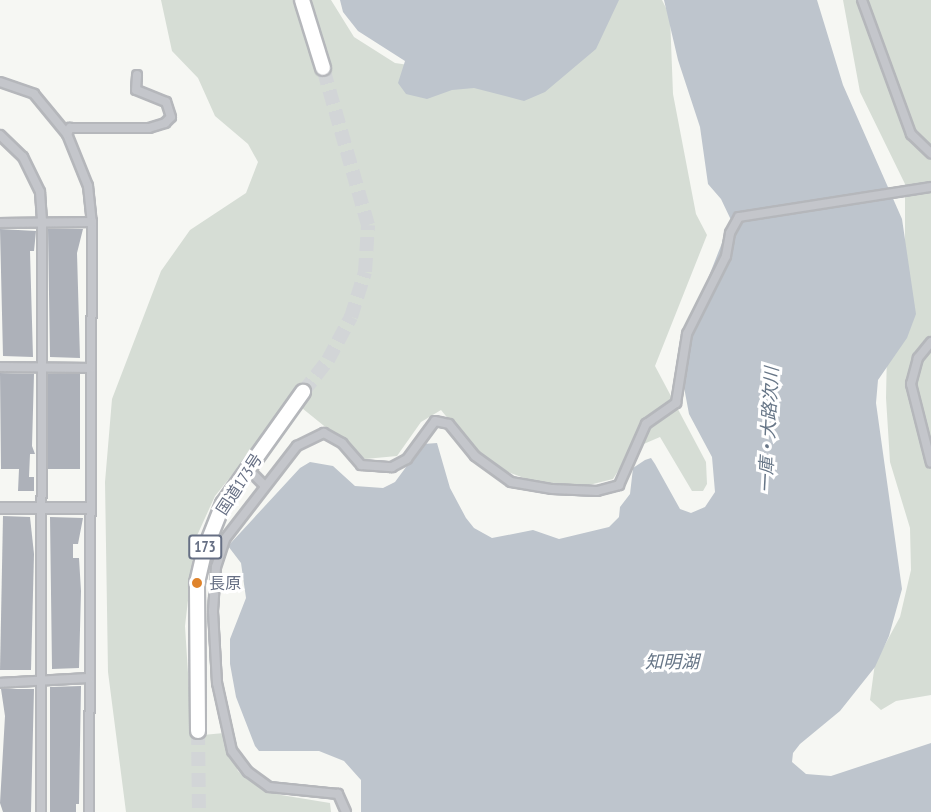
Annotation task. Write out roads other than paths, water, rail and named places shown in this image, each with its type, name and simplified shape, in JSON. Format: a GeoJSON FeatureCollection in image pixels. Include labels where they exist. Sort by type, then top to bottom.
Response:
{"type":"FeatureCollection","features":[{"type":"Feature","properties":{"kind":"highway"},"geometry":{"type":"LineString","coordinates":[[302,0],[323,68]]}},
{"type":"Feature","properties":{"kind":"highway","name":"国道173号"},"geometry":{"type":"LineString","coordinates":[[198,731],[197,583],[213,525],[247,468],[303,392]]}},
{"type":"Feature","properties":{"kind":"street"},"geometry":{"type":"LineString","coordinates":[[862,0],[911,134],[931,153]]}},
{"type":"Feature","properties":{"kind":"street"},"geometry":{"type":"LineString","coordinates":[[67,134],[70,128],[149,128],[165,123],[171,117],[166,102],[136,90],[137,75]]}},
{"type":"Feature","properties":{"kind":"street"},"geometry":{"type":"LineString","coordinates":[[0,82],[34,94],[67,134],[88,186],[92,222],[89,812]]}},
{"type":"Feature","properties":{"kind":"street"},"geometry":{"type":"LineString","coordinates":[[0,135],[23,157],[40,192],[42,222],[41,812]]}},
{"type":"Feature","properties":{"kind":"street"},"geometry":{"type":"LineString","coordinates":[[346,812],[338,794],[269,787],[248,772],[232,751],[223,722],[213,610],[216,567],[225,539],[297,446],[324,433],[342,443],[361,465],[392,467],[407,459],[435,420],[449,424],[475,456],[511,482],[552,489],[597,491],[619,484],[630,468],[646,424],[676,403],[687,334],[726,256],[730,233],[739,217],[896,189],[931,187]]}},
{"type":"Feature","properties":{"kind":"street"},"geometry":{"type":"LineString","coordinates":[[0,224],[92,222]]}},
{"type":"Feature","properties":{"kind":"street"},"geometry":{"type":"LineString","coordinates":[[931,342],[918,358],[911,384],[931,463]]}},
{"type":"Feature","properties":{"kind":"street"},"geometry":{"type":"LineString","coordinates":[[0,367],[90,368]]}},
{"type":"Feature","properties":{"kind":"street"},"geometry":{"type":"LineString","coordinates":[[247,468],[265,486]]}},
{"type":"Feature","properties":{"kind":"street"},"geometry":{"type":"LineString","coordinates":[[0,508],[89,507]]}},
{"type":"Feature","properties":{"kind":"street"},"geometry":{"type":"LineString","coordinates":[[0,683],[89,678]]}},
{"type":"Feature","properties":{"kind":"water"},"geometry":{"type":"Polygon","coordinates":[[[340,0],[619,0],[596,49],[545,92],[524,101],[474,88],[452,90],[427,99],[406,94],[398,83],[405,61],[358,31],[343,12],[340,0]]]}},
{"type":"Feature","properties":{"kind":"water","name":"知明湖"},"geometry":{"type":"Polygon","coordinates":[[[664,0],[817,0],[843,85],[902,219],[916,314],[907,338],[878,380],[876,403],[902,589],[889,636],[875,667],[840,711],[800,744],[793,753],[792,762],[806,774],[831,776],[931,743],[931,812],[361,812],[361,780],[344,761],[319,751],[259,751],[236,697],[230,664],[230,639],[246,598],[241,563],[228,546],[300,468],[310,462],[333,466],[355,486],[383,488],[395,482],[423,444],[437,443],[450,488],[466,518],[474,528],[492,538],[533,530],[559,539],[609,527],[619,517],[620,507],[630,494],[633,468],[651,458],[680,509],[691,513],[705,507],[715,492],[712,457],[689,414],[678,355],[731,220],[721,199],[708,184],[700,127],[678,60],[664,0]]]}},
{"type":"Feature","properties":{"kind":"tunnel"},"geometry":{"type":"LineString","coordinates":[[303,392],[328,360],[351,317],[365,272],[368,225],[323,68]]}},
{"type":"Feature","properties":{"kind":"tunnel"},"geometry":{"type":"LineString","coordinates":[[198,731],[199,812]]}},
{"type":"Feature","properties":{"kind":"place","name":"長原"},"geometry":{"type":"Point","coordinates":[197,583]}},
{"type":"Feature","properties":{"kind":"water label","name":"一庫・大路次川"},"geometry":{"type":"Point","coordinates":[769,430]}}]}
